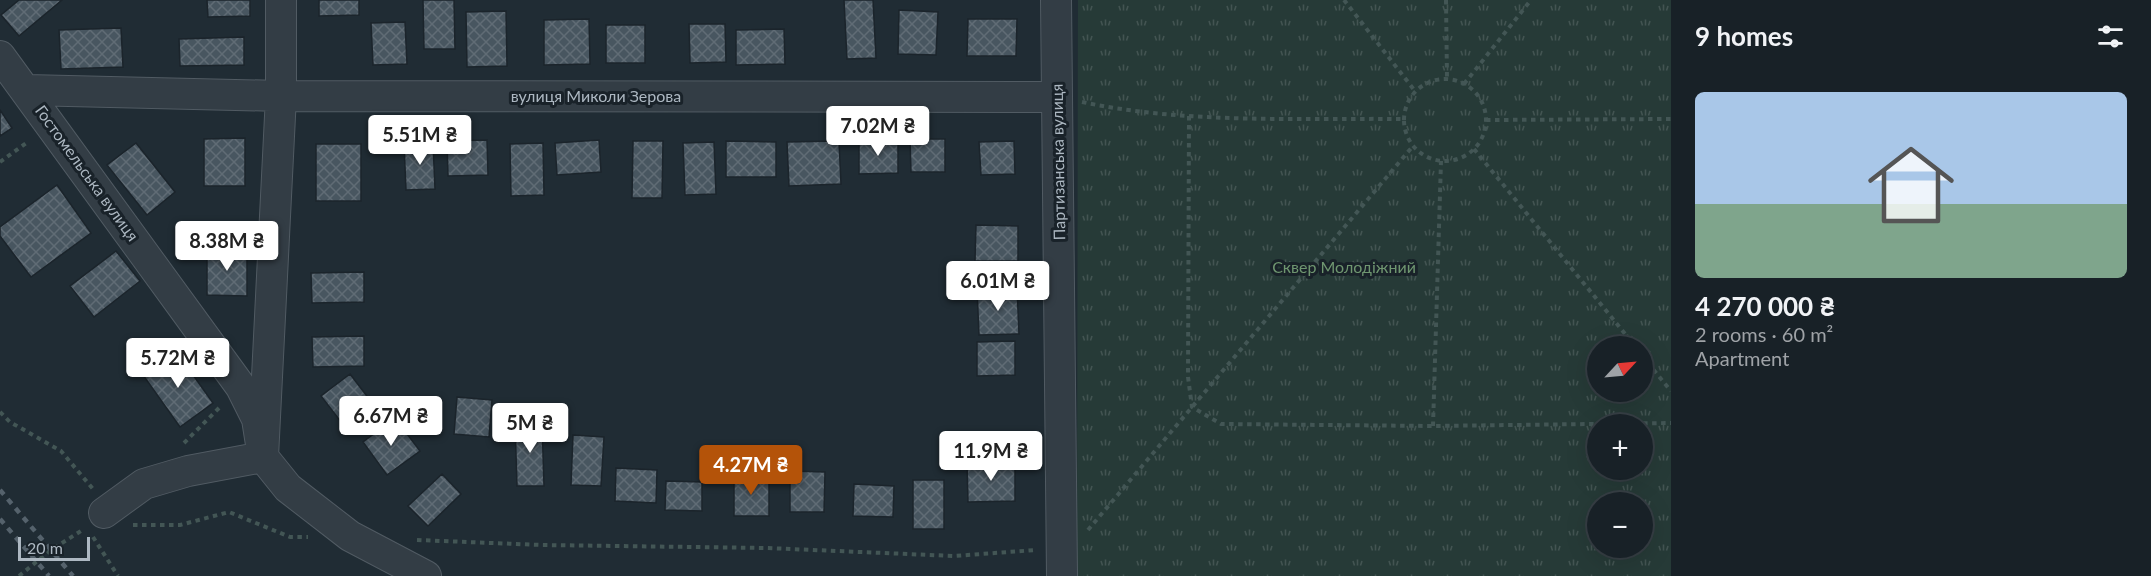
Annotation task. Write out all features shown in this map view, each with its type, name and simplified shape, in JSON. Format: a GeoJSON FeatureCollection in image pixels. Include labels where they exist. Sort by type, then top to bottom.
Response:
{"type":"FeatureCollection","features":[{"type":"Feature","properties":{"kind":"street"},"geometry":{"type":"LineString","coordinates":[[281,0],[281,96],[263,458],[288,488],[350,536],[426,576]]}},
{"type":"Feature","properties":{"kind":"street","name":"Партизанська вулиця"},"geometry":{"type":"LineString","coordinates":[[1056,0],[1062,562]]}},
{"type":"Feature","properties":{"kind":"street","name":"Гостомельська вулиця"},"geometry":{"type":"LineString","coordinates":[[0,56],[27,90],[241,387],[257,419],[263,458]]}},
{"type":"Feature","properties":{"kind":"street","name":"вулиця Миколи Зерова"},"geometry":{"type":"LineString","coordinates":[[27,90],[281,96],[1057,97]]}},
{"type":"Feature","properties":{"kind":"street"},"geometry":{"type":"LineString","coordinates":[[113,516],[144,484],[188,471],[263,458]]}},
{"type":"Feature","properties":{"kind":"path"},"geometry":{"type":"LineString","coordinates":[[1344,0],[1415,91]]}},
{"type":"Feature","properties":{"kind":"path"},"geometry":{"type":"LineString","coordinates":[[1446,0],[1447,79]]}},
{"type":"Feature","properties":{"kind":"path"},"geometry":{"type":"LineString","coordinates":[[1464,84],[1531,0]]}},
{"type":"Feature","properties":{"kind":"path"},"geometry":{"type":"LineString","coordinates":[[1447,79],[1464,84],[1480,99],[1486,120],[1483,136],[1474,149],[1459,159],[1441,161],[1425,156],[1413,146],[1406,134],[1404,119],[1407,104],[1415,91],[1434,80],[1447,79]]}},
{"type":"Feature","properties":{"kind":"path"},"geometry":{"type":"LineString","coordinates":[[1057,97],[1124,111],[1189,116],[1404,119]]}},
{"type":"Feature","properties":{"kind":"path"},"geometry":{"type":"LineString","coordinates":[[1189,116],[1188,377],[1192,407]]}},
{"type":"Feature","properties":{"kind":"path"},"geometry":{"type":"LineString","coordinates":[[1486,120],[1671,119]]}},
{"type":"Feature","properties":{"kind":"path"},"geometry":{"type":"LineString","coordinates":[[0,162],[52,126]]}},
{"type":"Feature","properties":{"kind":"path"},"geometry":{"type":"LineString","coordinates":[[408,539],[542,545],[767,548],[1062,562],[1413,146]]}},
{"type":"Feature","properties":{"kind":"path"},"geometry":{"type":"LineString","coordinates":[[1474,149],[1627,336]]}},
{"type":"Feature","properties":{"kind":"path"},"geometry":{"type":"LineString","coordinates":[[1433,426],[1441,161]]}},
{"type":"Feature","properties":{"kind":"path"},"geometry":{"type":"LineString","coordinates":[[1653,369],[1671,391]]}},
{"type":"Feature","properties":{"kind":"path"},"geometry":{"type":"LineString","coordinates":[[176,451],[241,387]]}},
{"type":"Feature","properties":{"kind":"path"},"geometry":{"type":"LineString","coordinates":[[1192,407],[1221,424],[1433,426],[1671,423]]}},
{"type":"Feature","properties":{"kind":"path"},"geometry":{"type":"LineString","coordinates":[[0,412],[10,422],[61,451],[113,516],[180,525],[229,512],[290,537],[350,536]]}},
{"type":"Feature","properties":{"kind":"path"},"geometry":{"type":"LineString","coordinates":[[19,576],[51,550],[86,528],[118,576]]}},
{"type":"Feature","properties":{"kind":"green space","name":"Сквер Молодіжний"},"geometry":{"type":"Polygon","coordinates":[[[1078,0],[1671,0],[1671,576],[1077,576],[1078,0]]]}},
{"type":"Feature","properties":{"kind":"building"},"geometry":{"type":"Polygon","coordinates":[[[19,0],[62,0],[19,36],[1,15],[19,0]]]}},
{"type":"Feature","properties":{"kind":"building"},"geometry":{"type":"Polygon","coordinates":[[[207,0],[250,0],[250,16],[208,17],[207,0]]]}},
{"type":"Feature","properties":{"kind":"building"},"geometry":{"type":"Polygon","coordinates":[[[319,0],[359,0],[359,15],[319,16],[319,0]]]}},
{"type":"Feature","properties":{"kind":"building"},"geometry":{"type":"Polygon","coordinates":[[[423,0],[454,0],[455,49],[424,49],[423,0]]]}},
{"type":"Feature","properties":{"kind":"building"},"geometry":{"type":"Polygon","coordinates":[[[844,0],[873,0],[876,58],[847,59],[844,0]]]}},
{"type":"Feature","properties":{"kind":"building"},"geometry":{"type":"Polygon","coordinates":[[[899,10],[938,12],[936,55],[898,54],[899,10]]]}},
{"type":"Feature","properties":{"kind":"building"},"geometry":{"type":"Polygon","coordinates":[[[506,11],[507,66],[467,67],[466,12],[506,11]]]}},
{"type":"Feature","properties":{"kind":"building"},"geometry":{"type":"Polygon","coordinates":[[[589,19],[590,64],[544,65],[544,20],[589,19]]]}},
{"type":"Feature","properties":{"kind":"building"},"geometry":{"type":"Polygon","coordinates":[[[968,19],[1017,19],[1016,56],[967,56],[968,19]]]}},
{"type":"Feature","properties":{"kind":"building"},"geometry":{"type":"Polygon","coordinates":[[[405,22],[407,64],[373,65],[371,23],[405,22]]]}},
{"type":"Feature","properties":{"kind":"building"},"geometry":{"type":"Polygon","coordinates":[[[689,24],[725,24],[726,62],[690,63],[689,24]]]}},
{"type":"Feature","properties":{"kind":"building"},"geometry":{"type":"Polygon","coordinates":[[[606,25],[645,25],[645,63],[606,63],[606,25]]]}},
{"type":"Feature","properties":{"kind":"building"},"geometry":{"type":"Polygon","coordinates":[[[121,28],[123,67],[61,69],[59,30],[121,28]]]}},
{"type":"Feature","properties":{"kind":"building"},"geometry":{"type":"Polygon","coordinates":[[[784,29],[785,64],[736,65],[736,30],[784,29]]]}},
{"type":"Feature","properties":{"kind":"building"},"geometry":{"type":"Polygon","coordinates":[[[244,37],[244,65],[180,66],[179,39],[244,37]]]}},
{"type":"Feature","properties":{"kind":"building"},"geometry":{"type":"Polygon","coordinates":[[[0,110],[12,128],[0,136],[0,110]]]}},
{"type":"Feature","properties":{"kind":"building"},"geometry":{"type":"Polygon","coordinates":[[[245,138],[245,186],[204,186],[204,139],[245,138]]]}},
{"type":"Feature","properties":{"kind":"building"},"geometry":{"type":"Polygon","coordinates":[[[910,139],[945,139],[945,172],[911,172],[910,139]]]}},
{"type":"Feature","properties":{"kind":"building"},"geometry":{"type":"Polygon","coordinates":[[[487,140],[488,175],[448,176],[447,141],[487,140]]]}},
{"type":"Feature","properties":{"kind":"building"},"geometry":{"type":"Polygon","coordinates":[[[599,140],[601,172],[557,175],[555,143],[599,140]]]}},
{"type":"Feature","properties":{"kind":"building"},"geometry":{"type":"Polygon","coordinates":[[[633,141],[663,141],[662,198],[632,198],[633,141]]]}},
{"type":"Feature","properties":{"kind":"building"},"geometry":{"type":"Polygon","coordinates":[[[726,141],[776,142],[776,177],[726,177],[726,141]]]}},
{"type":"Feature","properties":{"kind":"building"},"geometry":{"type":"Polygon","coordinates":[[[839,141],[841,184],[789,186],[787,142],[839,141]]]}},
{"type":"Feature","properties":{"kind":"building"},"geometry":{"type":"Polygon","coordinates":[[[859,141],[898,141],[898,173],[859,174],[859,141]]]}},
{"type":"Feature","properties":{"kind":"building"},"geometry":{"type":"Polygon","coordinates":[[[1014,141],[1015,174],[981,175],[979,142],[1014,141]]]}},
{"type":"Feature","properties":{"kind":"building"},"geometry":{"type":"Polygon","coordinates":[[[714,142],[716,194],[685,195],[683,143],[714,142]]]}},
{"type":"Feature","properties":{"kind":"building"},"geometry":{"type":"Polygon","coordinates":[[[136,143],[175,192],[147,215],[107,165],[136,143]]]}},
{"type":"Feature","properties":{"kind":"building"},"geometry":{"type":"Polygon","coordinates":[[[433,143],[435,189],[406,190],[404,144],[433,143]]]}},
{"type":"Feature","properties":{"kind":"building"},"geometry":{"type":"Polygon","coordinates":[[[543,143],[544,195],[511,196],[510,144],[543,143]]]}},
{"type":"Feature","properties":{"kind":"building"},"geometry":{"type":"Polygon","coordinates":[[[316,144],[361,144],[361,201],[316,201],[316,144]]]}},
{"type":"Feature","properties":{"kind":"building"},"geometry":{"type":"Polygon","coordinates":[[[57,185],[91,233],[31,277],[0,236],[0,227],[57,185]]]}},
{"type":"Feature","properties":{"kind":"building"},"geometry":{"type":"Polygon","coordinates":[[[976,225],[1018,226],[1018,261],[975,261],[976,225]]]}},
{"type":"Feature","properties":{"kind":"building"},"geometry":{"type":"Polygon","coordinates":[[[207,248],[247,249],[247,296],[207,295],[207,248]]]}},
{"type":"Feature","properties":{"kind":"building"},"geometry":{"type":"Polygon","coordinates":[[[116,251],[140,281],[94,317],[70,286],[116,251]]]}},
{"type":"Feature","properties":{"kind":"building"},"geometry":{"type":"Polygon","coordinates":[[[364,272],[364,302],[312,303],[311,273],[364,272]]]}},
{"type":"Feature","properties":{"kind":"building"},"geometry":{"type":"Polygon","coordinates":[[[1017,288],[1019,334],[979,335],[977,289],[1017,288]]]}},
{"type":"Feature","properties":{"kind":"building"},"geometry":{"type":"Polygon","coordinates":[[[364,336],[364,366],[313,367],[312,337],[364,336]]]}},
{"type":"Feature","properties":{"kind":"building"},"geometry":{"type":"Polygon","coordinates":[[[1015,341],[1015,375],[977,376],[977,342],[1015,341]]]}},
{"type":"Feature","properties":{"kind":"building"},"geometry":{"type":"Polygon","coordinates":[[[176,351],[213,403],[180,427],[143,375],[176,351]]]}},
{"type":"Feature","properties":{"kind":"building"},"geometry":{"type":"Polygon","coordinates":[[[350,374],[376,408],[348,431],[321,396],[350,374]]]}},
{"type":"Feature","properties":{"kind":"building"},"geometry":{"type":"Polygon","coordinates":[[[457,397],[492,400],[489,437],[454,434],[457,397]]]}},
{"type":"Feature","properties":{"kind":"building"},"geometry":{"type":"Polygon","coordinates":[[[395,418],[420,451],[387,475],[363,442],[395,418]]]}},
{"type":"Feature","properties":{"kind":"building"},"geometry":{"type":"Polygon","coordinates":[[[542,422],[544,486],[517,486],[515,423],[542,422]]]}},
{"type":"Feature","properties":{"kind":"building"},"geometry":{"type":"Polygon","coordinates":[[[573,435],[604,437],[601,486],[571,485],[573,435]]]}},
{"type":"Feature","properties":{"kind":"building"},"geometry":{"type":"Polygon","coordinates":[[[1015,463],[1015,501],[968,502],[967,464],[1015,463]]]}},
{"type":"Feature","properties":{"kind":"building"},"geometry":{"type":"Polygon","coordinates":[[[616,468],[657,470],[656,503],[615,501],[616,468]]]}},
{"type":"Feature","properties":{"kind":"building"},"geometry":{"type":"Polygon","coordinates":[[[790,471],[825,472],[824,512],[790,512],[790,471]]]}},
{"type":"Feature","properties":{"kind":"building"},"geometry":{"type":"Polygon","coordinates":[[[442,474],[461,494],[428,526],[408,506],[442,474]]]}},
{"type":"Feature","properties":{"kind":"building"},"geometry":{"type":"Polygon","coordinates":[[[734,477],[769,477],[769,516],[734,516],[734,477]]]}},
{"type":"Feature","properties":{"kind":"building"},"geometry":{"type":"Polygon","coordinates":[[[913,480],[944,480],[944,529],[913,529],[913,480]]]}},
{"type":"Feature","properties":{"kind":"building"},"geometry":{"type":"Polygon","coordinates":[[[666,481],[702,482],[702,511],[665,510],[666,481]]]}},
{"type":"Feature","properties":{"kind":"building"},"geometry":{"type":"Polygon","coordinates":[[[854,484],[894,486],[893,517],[853,516],[854,484]]]}},
{"type":"Feature","properties":{"kind":"railway"},"geometry":{"type":"LineString","coordinates":[[0,490],[73,576]]}},
{"type":"Feature","properties":{"kind":"railway"},"geometry":{"type":"LineString","coordinates":[[0,519],[49,576]]}}]}
